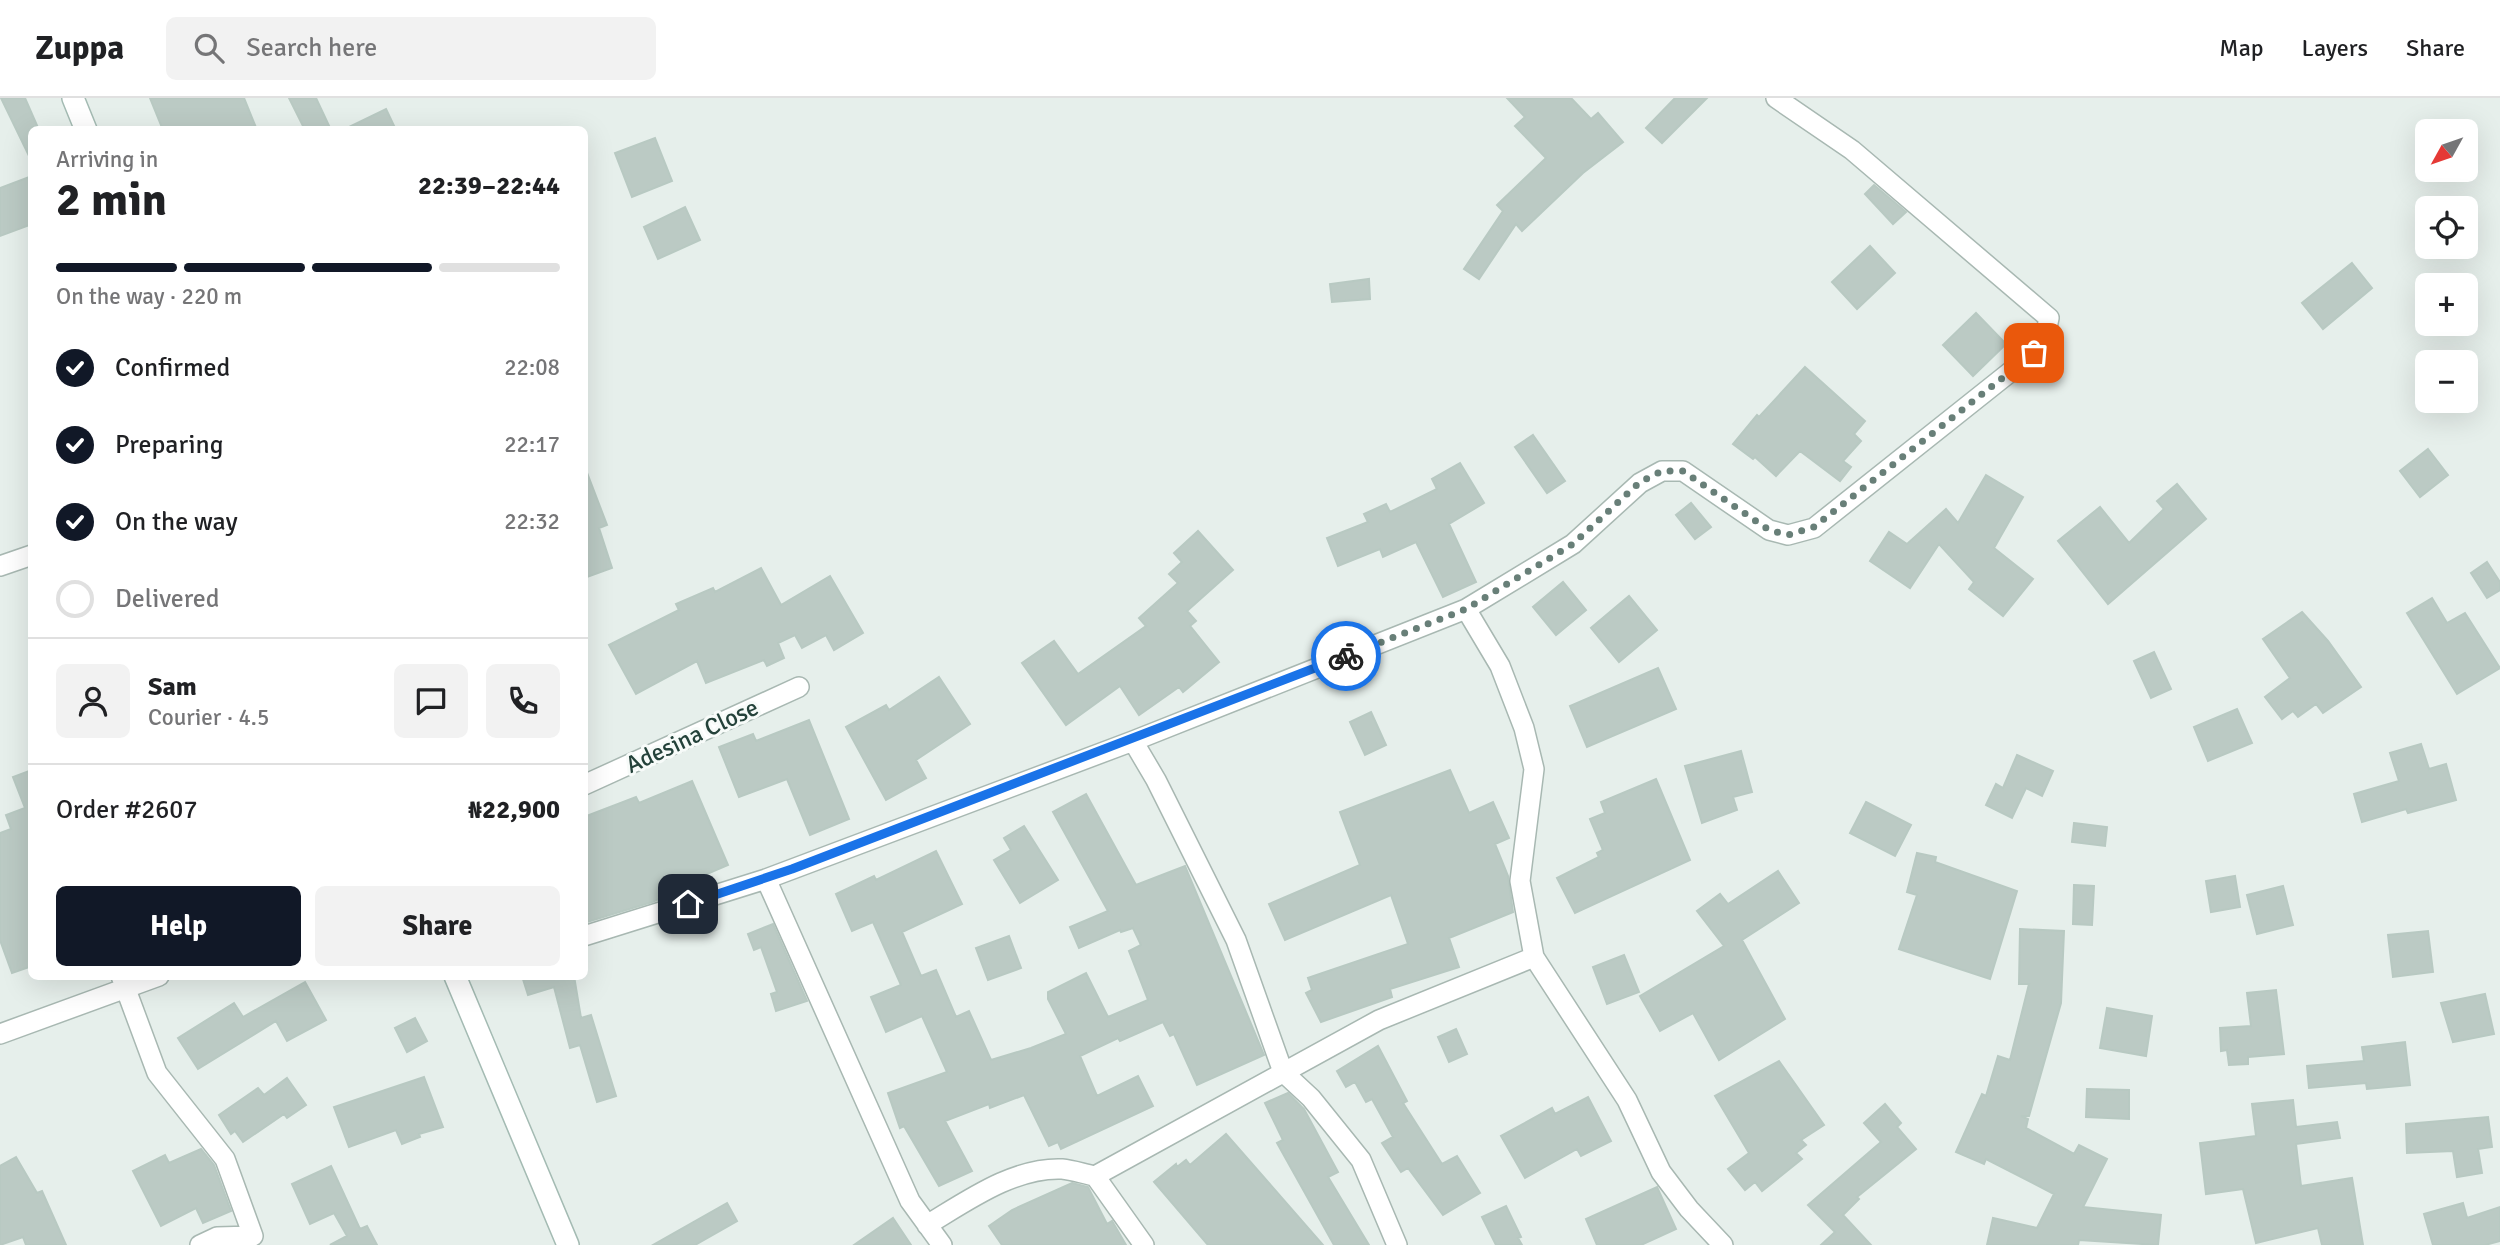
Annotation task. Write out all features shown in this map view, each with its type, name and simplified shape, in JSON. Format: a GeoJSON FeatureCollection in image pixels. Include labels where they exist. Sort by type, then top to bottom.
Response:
{"type":"FeatureCollection","features":[{"type":"Feature","properties":{"kind":"main road"},"geometry":{"type":"LineString","coordinates":[[73,98],[84,126]]}},
{"type":"Feature","properties":{"kind":"main road"},"geometry":{"type":"LineString","coordinates":[[457,980],[568,1245]]}},
{"type":"Feature","properties":{"kind":"street"},"geometry":{"type":"LineString","coordinates":[[588,935],[766,879],[1133,741],[1466,609],[1573,544],[1640,482],[1662,471],[1683,471],[1769,530],[1788,535],[1814,527],[2034,353],[2046,332],[2049,318],[1852,150],[1776,98]]}},
{"type":"Feature","properties":{"kind":"street"},"geometry":{"type":"LineString","coordinates":[[0,566],[28,556]]}},
{"type":"Feature","properties":{"kind":"street"},"geometry":{"type":"LineString","coordinates":[[1466,609],[1500,666],[1524,729],[1534,769],[1520,881],[1534,957],[1627,1101],[1661,1171],[1689,1209],[1723,1245]]}},
{"type":"Feature","properties":{"kind":"street","name":"Adesina Close"},"geometry":{"type":"LineString","coordinates":[[588,783],[799,687]]}},
{"type":"Feature","properties":{"kind":"street"},"geometry":{"type":"LineString","coordinates":[[1133,741],[1156,780],[1236,940],[1283,1072],[1311,1098],[1361,1160],[1397,1245]]}},
{"type":"Feature","properties":{"kind":"street"},"geometry":{"type":"LineString","coordinates":[[766,879],[910,1201],[942,1245]]}},
{"type":"Feature","properties":{"kind":"street"},"geometry":{"type":"LineString","coordinates":[[927,1225],[982,1192],[1032,1172],[1063,1169],[1095,1176],[1379,1020],[1534,957]]}},
{"type":"Feature","properties":{"kind":"street"},"geometry":{"type":"LineString","coordinates":[[0,1034],[123,983],[157,1073],[225,1158],[253,1236],[213,1242]]}},
{"type":"Feature","properties":{"kind":"street"},"geometry":{"type":"LineString","coordinates":[[1095,1176],[1144,1245]]}},
{"type":"Feature","properties":{"kind":"building"},"geometry":{"type":"Polygon","coordinates":[[[1,98],[25,98],[37,126],[28,126],[28,154],[1,98]]]}},
{"type":"Feature","properties":{"kind":"building"},"geometry":{"type":"Polygon","coordinates":[[[150,98],[244,98],[255,126],[161,126],[150,98]]]}},
{"type":"Feature","properties":{"kind":"building"},"geometry":{"type":"Polygon","coordinates":[[[289,98],[316,98],[329,126],[303,126],[289,98]]]}},
{"type":"Feature","properties":{"kind":"building"},"geometry":{"type":"Polygon","coordinates":[[[1507,98],[1571,98],[1591,119],[1598,113],[1623,142],[1583,173],[1522,231],[1516,224],[1479,279],[1464,269],[1503,211],[1497,205],[1546,158],[1515,126],[1525,117],[1507,98]]]}},
{"type":"Feature","properties":{"kind":"building"},"geometry":{"type":"Polygon","coordinates":[[[1675,98],[1707,98],[1662,143],[1646,128],[1675,98]]]}},
{"type":"Feature","properties":{"kind":"building"},"geometry":{"type":"Polygon","coordinates":[[[386,109],[394,126],[351,126],[386,109]]]}},
{"type":"Feature","properties":{"kind":"building"},"geometry":{"type":"Polygon","coordinates":[[[655,138],[672,181],[632,197],[615,153],[655,138]]]}},
{"type":"Feature","properties":{"kind":"building"},"geometry":{"type":"Polygon","coordinates":[[[28,178],[28,226],[0,236],[0,188],[28,178]]]}},
{"type":"Feature","properties":{"kind":"building"},"geometry":{"type":"Polygon","coordinates":[[[1874,185],[1906,212],[1893,224],[1865,194],[1874,185]]]}},
{"type":"Feature","properties":{"kind":"building"},"geometry":{"type":"Polygon","coordinates":[[[685,207],[700,240],[658,259],[644,227],[685,207]]]}},
{"type":"Feature","properties":{"kind":"building"},"geometry":{"type":"Polygon","coordinates":[[[1870,246],[1895,273],[1857,309],[1832,282],[1870,246]]]}},
{"type":"Feature","properties":{"kind":"building"},"geometry":{"type":"Polygon","coordinates":[[[2352,263],[2372,288],[2323,329],[2302,303],[2352,263]]]}},
{"type":"Feature","properties":{"kind":"building"},"geometry":{"type":"Polygon","coordinates":[[[1369,279],[1370,299],[1332,302],[1330,284],[1369,279]]]}},
{"type":"Feature","properties":{"kind":"building"},"geometry":{"type":"Polygon","coordinates":[[[1976,313],[2006,344],[1973,376],[1943,345],[1976,313]]]}},
{"type":"Feature","properties":{"kind":"building"},"geometry":{"type":"Polygon","coordinates":[[[1805,367],[1865,421],[1854,434],[1861,441],[1843,461],[1851,467],[1840,481],[1800,451],[1776,476],[1755,457],[1753,459],[1733,444],[1757,415],[1759,417],[1805,367]]]}},
{"type":"Feature","properties":{"kind":"building"},"geometry":{"type":"Polygon","coordinates":[[[1533,435],[1565,481],[1547,493],[1515,447],[1533,435]]]}},
{"type":"Feature","properties":{"kind":"building"},"geometry":{"type":"Polygon","coordinates":[[[2428,449],[2448,475],[2420,497],[2400,471],[2428,449]]]}},
{"type":"Feature","properties":{"kind":"building"},"geometry":{"type":"Polygon","coordinates":[[[1460,463],[1484,503],[1449,524],[1476,582],[1443,597],[1416,542],[1383,557],[1380,549],[1338,566],[1327,538],[1368,522],[1364,514],[1386,504],[1390,512],[1437,489],[1432,479],[1460,463]]]}},
{"type":"Feature","properties":{"kind":"building"},"geometry":{"type":"Polygon","coordinates":[[[588,475],[607,525],[599,528],[612,568],[588,577],[588,475]]]}},
{"type":"Feature","properties":{"kind":"building"},"geometry":{"type":"Polygon","coordinates":[[[1986,475],[2023,497],[1994,548],[2033,579],[2003,616],[1969,589],[1974,582],[1939,544],[1910,588],[1870,561],[1889,532],[1907,544],[1946,509],[1958,523],[1986,475]]]}},
{"type":"Feature","properties":{"kind":"building"},"geometry":{"type":"Polygon","coordinates":[[[2177,484],[2206,519],[2108,604],[2058,541],[2100,507],[2129,543],[2164,509],[2157,501],[2177,484]]]}},
{"type":"Feature","properties":{"kind":"building"},"geometry":{"type":"Polygon","coordinates":[[[1691,503],[1711,527],[1695,539],[1676,515],[1691,503]]]}},
{"type":"Feature","properties":{"kind":"building"},"geometry":{"type":"Polygon","coordinates":[[[1198,531],[1233,570],[1187,611],[1196,621],[1190,626],[1219,662],[1183,692],[1179,687],[1139,715],[1120,686],[1066,725],[1022,663],[1054,641],[1078,674],[1146,626],[1139,618],[1178,583],[1169,574],[1182,562],[1174,553],[1198,531]]]}},
{"type":"Feature","properties":{"kind":"building"},"geometry":{"type":"Polygon","coordinates":[[[2487,562],[2500,582],[2500,590],[2487,598],[2471,573],[2487,562]]]}},
{"type":"Feature","properties":{"kind":"building"},"geometry":{"type":"Polygon","coordinates":[[[761,568],[781,605],[830,576],[863,633],[834,650],[826,635],[802,648],[795,635],[778,643],[784,658],[767,666],[764,660],[706,683],[697,661],[636,694],[609,645],[679,610],[676,604],[713,588],[715,592],[761,568]]]}},
{"type":"Feature","properties":{"kind":"building"},"geometry":{"type":"Polygon","coordinates":[[[1563,582],[1586,610],[1556,635],[1533,607],[1563,582]]]}},
{"type":"Feature","properties":{"kind":"building"},"geometry":{"type":"Polygon","coordinates":[[[1629,596],[1657,630],[1619,662],[1591,628],[1629,596]]]}},
{"type":"Feature","properties":{"kind":"building"},"geometry":{"type":"Polygon","coordinates":[[[2432,598],[2447,623],[2465,613],[2500,668],[2457,694],[2407,613],[2432,598]]]}},
{"type":"Feature","properties":{"kind":"building"},"geometry":{"type":"Polygon","coordinates":[[[2302,612],[2328,641],[2361,687],[2323,713],[2316,704],[2298,717],[2293,711],[2282,719],[2265,697],[2290,678],[2263,639],[2302,612]]]}},
{"type":"Feature","properties":{"kind":"building"},"geometry":{"type":"Polygon","coordinates":[[[2154,652],[2171,689],[2151,698],[2134,661],[2154,652]]]}},
{"type":"Feature","properties":{"kind":"building"},"geometry":{"type":"Polygon","coordinates":[[[1658,668],[1676,709],[1587,747],[1570,706],[1658,668]]]}},
{"type":"Feature","properties":{"kind":"building"},"geometry":{"type":"Polygon","coordinates":[[[939,677],[970,724],[916,760],[926,778],[886,800],[846,727],[886,705],[889,710],[939,677]]]}},
{"type":"Feature","properties":{"kind":"building"},"geometry":{"type":"Polygon","coordinates":[[[2237,709],[2252,743],[2208,761],[2194,727],[2237,709]]]}},
{"type":"Feature","properties":{"kind":"building"},"geometry":{"type":"Polygon","coordinates":[[[1371,712],[1386,745],[1365,755],[1350,722],[1371,712]]]}},
{"type":"Feature","properties":{"kind":"building"},"geometry":{"type":"Polygon","coordinates":[[[809,720],[849,819],[810,835],[787,779],[739,797],[719,747],[753,734],[756,741],[809,720]]]}},
{"type":"Feature","properties":{"kind":"building"},"geometry":{"type":"Polygon","coordinates":[[[2421,744],[2429,769],[2446,764],[2456,800],[2408,813],[2406,809],[2362,822],[2354,794],[2399,781],[2390,753],[2421,744]]]}},
{"type":"Feature","properties":{"kind":"building"},"geometry":{"type":"Polygon","coordinates":[[[1741,751],[1752,792],[1733,797],[1737,810],[1702,823],[1685,766],[1741,751]]]}},
{"type":"Feature","properties":{"kind":"building"},"geometry":{"type":"Polygon","coordinates":[[[2017,755],[2053,771],[2042,796],[2026,788],[2012,818],[1986,805],[1996,784],[2003,788],[2017,755]]]}},
{"type":"Feature","properties":{"kind":"building"},"geometry":{"type":"Polygon","coordinates":[[[1450,770],[1469,813],[1493,802],[1509,838],[1495,844],[1508,876],[1513,912],[1449,938],[1459,967],[1390,989],[1392,997],[1321,1022],[1306,993],[1312,990],[1308,978],[1408,944],[1391,895],[1285,940],[1269,904],[1360,865],[1340,812],[1450,770]]]}},
{"type":"Feature","properties":{"kind":"building"},"geometry":{"type":"Polygon","coordinates":[[[28,771],[28,967],[12,973],[0,940],[0,833],[11,829],[6,815],[25,808],[13,777],[28,771]]]}},
{"type":"Feature","properties":{"kind":"building"},"geometry":{"type":"Polygon","coordinates":[[[1656,779],[1690,860],[1575,913],[1557,878],[1599,857],[1597,853],[1603,850],[1590,819],[1605,813],[1601,802],[1656,779]]]}},
{"type":"Feature","properties":{"kind":"building"},"geometry":{"type":"Polygon","coordinates":[[[692,781],[728,865],[674,888],[676,892],[652,902],[588,922],[588,815],[636,797],[639,803],[692,781]]]}},
{"type":"Feature","properties":{"kind":"building"},"geometry":{"type":"Polygon","coordinates":[[[1086,794],[1136,885],[1185,866],[1264,1055],[1197,1085],[1174,1034],[1170,1036],[1163,1022],[1120,1041],[1118,1038],[1080,1056],[1097,1096],[1138,1076],[1153,1106],[1061,1149],[1058,1142],[1049,1146],[1024,1095],[990,1108],[989,1104],[945,1121],[972,1171],[939,1186],[904,1126],[900,1128],[888,1093],[947,1072],[922,1016],[886,1032],[871,997],[901,985],[873,922],[852,931],[836,894],[874,876],[876,880],[936,851],[962,904],[902,932],[921,976],[936,970],[956,1017],[969,1011],[991,1060],[1066,1034],[1048,999],[1048,992],[1086,973],[1108,1017],[1148,1000],[1129,951],[1141,945],[1133,928],[1121,932],[1120,930],[1079,948],[1070,927],[1108,911],[1053,812],[1086,794]]]}},
{"type":"Feature","properties":{"kind":"building"},"geometry":{"type":"Polygon","coordinates":[[[1866,802],[1911,825],[1895,856],[1850,833],[1866,802]]]}},
{"type":"Feature","properties":{"kind":"building"},"geometry":{"type":"Polygon","coordinates":[[[2074,823],[2107,827],[2105,846],[2072,842],[2074,823]]]}},
{"type":"Feature","properties":{"kind":"building"},"geometry":{"type":"Polygon","coordinates":[[[1024,826],[1058,880],[1020,903],[994,860],[1011,850],[1004,838],[1024,826]]]}},
{"type":"Feature","properties":{"kind":"building"},"geometry":{"type":"Polygon","coordinates":[[[1917,853],[1936,857],[1935,862],[2017,891],[1990,979],[1899,949],[1917,895],[1907,892],[1917,853]]]}},
{"type":"Feature","properties":{"kind":"building"},"geometry":{"type":"Polygon","coordinates":[[[1778,871],[1799,903],[1742,940],[1785,1019],[1719,1060],[1693,1013],[1660,1031],[1640,996],[1724,946],[1697,911],[1720,894],[1728,904],[1778,871]]]}},
{"type":"Feature","properties":{"kind":"building"},"geometry":{"type":"Polygon","coordinates":[[[2235,876],[2240,907],[2211,912],[2206,881],[2235,876]]]}},
{"type":"Feature","properties":{"kind":"building"},"geometry":{"type":"Polygon","coordinates":[[[2074,885],[2094,886],[2092,925],[2073,924],[2074,885]]]}},
{"type":"Feature","properties":{"kind":"building"},"geometry":{"type":"Polygon","coordinates":[[[2283,886],[2293,925],[2257,934],[2247,895],[2283,886]]]}},
{"type":"Feature","properties":{"kind":"building"},"geometry":{"type":"Polygon","coordinates":[[[773,924],[807,1001],[776,1011],[771,994],[777,992],[761,947],[754,950],[748,934],[773,924]]]}},
{"type":"Feature","properties":{"kind":"building"},"geometry":{"type":"Polygon","coordinates":[[[2020,929],[2064,931],[2061,1003],[2029,1116],[2021,1116],[2028,1119],[2026,1128],[2074,1154],[2079,1145],[2107,1159],[2083,1207],[2161,1215],[2158,1245],[2079,1240],[2078,1245],[1987,1245],[1993,1218],[2037,1228],[2054,1194],[1986,1159],[1984,1164],[1956,1152],[1982,1094],[1986,1096],[1998,1056],[2010,1060],[2029,984],[2019,984],[2020,929]]]}},
{"type":"Feature","properties":{"kind":"building"},"geometry":{"type":"Polygon","coordinates":[[[2428,931],[2433,972],[2393,977],[2388,935],[2428,931]]]}},
{"type":"Feature","properties":{"kind":"building"},"geometry":{"type":"Polygon","coordinates":[[[1009,936],[1021,968],[988,980],[976,948],[1009,936]]]}},
{"type":"Feature","properties":{"kind":"building"},"geometry":{"type":"Polygon","coordinates":[[[1624,955],[1639,992],[1607,1004],[1593,967],[1624,955]]]}},
{"type":"Feature","properties":{"kind":"building"},"geometry":{"type":"Polygon","coordinates":[[[523,980],[575,980],[581,1018],[591,1015],[616,1096],[597,1102],[580,1045],[570,1048],[554,987],[528,995],[523,980]]]}},
{"type":"Feature","properties":{"kind":"building"},"geometry":{"type":"Polygon","coordinates":[[[305,982],[326,1020],[287,1041],[276,1021],[198,1069],[178,1038],[234,1003],[243,1017],[305,982]]]}},
{"type":"Feature","properties":{"kind":"building"},"geometry":{"type":"Polygon","coordinates":[[[2276,990],[2284,1054],[2248,1057],[2248,1064],[2229,1065],[2227,1050],[2221,1051],[2220,1028],[2251,1026],[2247,993],[2276,990]]]}},
{"type":"Feature","properties":{"kind":"building"},"geometry":{"type":"Polygon","coordinates":[[[2485,994],[2494,1034],[2453,1042],[2441,1003],[2485,994]]]}},
{"type":"Feature","properties":{"kind":"building"},"geometry":{"type":"Polygon","coordinates":[[[2107,1008],[2152,1016],[2146,1056],[2100,1048],[2107,1008]]]}},
{"type":"Feature","properties":{"kind":"building"},"geometry":{"type":"Polygon","coordinates":[[[415,1018],[427,1041],[407,1052],[395,1028],[415,1018]]]}},
{"type":"Feature","properties":{"kind":"building"},"geometry":{"type":"Polygon","coordinates":[[[1456,1029],[1467,1054],[1449,1062],[1438,1037],[1456,1029]]]}},
{"type":"Feature","properties":{"kind":"building"},"geometry":{"type":"Polygon","coordinates":[[[2405,1042],[2410,1085],[2367,1089],[2366,1083],[2309,1088],[2307,1066],[2364,1061],[2362,1047],[2405,1042]]]}},
{"type":"Feature","properties":{"kind":"building"},"geometry":{"type":"Polygon","coordinates":[[[1378,1046],[1407,1101],[1403,1103],[1442,1164],[1457,1156],[1480,1193],[1443,1215],[1408,1168],[1401,1172],[1382,1143],[1393,1137],[1372,1099],[1366,1102],[1355,1082],[1346,1087],[1337,1071],[1378,1046]]]}},
{"type":"Feature","properties":{"kind":"building"},"geometry":{"type":"Polygon","coordinates":[[[1779,1061],[1824,1125],[1801,1140],[1806,1145],[1796,1153],[1802,1159],[1762,1191],[1755,1182],[1745,1190],[1728,1169],[1749,1153],[1715,1096],[1779,1061]]]}},
{"type":"Feature","properties":{"kind":"building"},"geometry":{"type":"Polygon","coordinates":[[[424,1077],[443,1127],[419,1134],[420,1137],[402,1144],[396,1130],[349,1147],[334,1107],[424,1077]]]}},
{"type":"Feature","properties":{"kind":"building"},"geometry":{"type":"Polygon","coordinates":[[[287,1078],[306,1105],[287,1118],[284,1114],[243,1142],[235,1131],[231,1134],[219,1115],[258,1088],[264,1095],[287,1078]]]}},
{"type":"Feature","properties":{"kind":"building"},"geometry":{"type":"Polygon","coordinates":[[[2087,1089],[2129,1090],[2129,1119],[2086,1117],[2087,1089]]]}},
{"type":"Feature","properties":{"kind":"building"},"geometry":{"type":"Polygon","coordinates":[[[1288,1093],[1304,1109],[1338,1172],[1328,1177],[1369,1245],[1334,1245],[1277,1143],[1283,1140],[1265,1103],[1288,1093]]]}},
{"type":"Feature","properties":{"kind":"building"},"geometry":{"type":"Polygon","coordinates":[[[1588,1097],[1611,1141],[1581,1156],[1577,1149],[1525,1178],[1501,1136],[1552,1108],[1555,1114],[1588,1097]]]}},
{"type":"Feature","properties":{"kind":"building"},"geometry":{"type":"Polygon","coordinates":[[[2293,1100],[2296,1127],[2337,1122],[2340,1138],[2296,1144],[2301,1186],[2352,1178],[2363,1245],[2322,1245],[2318,1228],[2256,1243],[2243,1189],[2206,1194],[2200,1143],[2256,1136],[2252,1104],[2293,1100]]]}},
{"type":"Feature","properties":{"kind":"building"},"geometry":{"type":"Polygon","coordinates":[[[1885,1104],[1901,1123],[1897,1127],[1916,1149],[1857,1197],[1859,1199],[1843,1215],[1871,1245],[1821,1245],[1835,1232],[1808,1205],[1881,1142],[1864,1123],[1885,1104]]]}},
{"type":"Feature","properties":{"kind":"building"},"geometry":{"type":"Polygon","coordinates":[[[2488,1117],[2492,1147],[2478,1149],[2482,1173],[2457,1177],[2453,1151],[2407,1153],[2406,1124],[2488,1117]]]}},
{"type":"Feature","properties":{"kind":"building"},"geometry":{"type":"Polygon","coordinates":[[[1226,1134],[1323,1245],[1208,1245],[1154,1182],[1176,1164],[1177,1167],[1186,1160],[1190,1165],[1226,1134]]]}},
{"type":"Feature","properties":{"kind":"building"},"geometry":{"type":"Polygon","coordinates":[[[201,1149],[214,1165],[231,1211],[203,1223],[196,1208],[161,1226],[133,1171],[165,1155],[169,1163],[201,1149]]]}},
{"type":"Feature","properties":{"kind":"building"},"geometry":{"type":"Polygon","coordinates":[[[16,1157],[37,1193],[42,1191],[66,1245],[26,1245],[23,1237],[0,1245],[0,1166],[16,1157]]]}},
{"type":"Feature","properties":{"kind":"building"},"geometry":{"type":"Polygon","coordinates":[[[331,1166],[360,1229],[367,1226],[377,1245],[330,1245],[347,1236],[334,1213],[310,1224],[292,1184],[331,1166]]]}},
{"type":"Feature","properties":{"kind":"building"},"geometry":{"type":"Polygon","coordinates":[[[1072,1183],[1088,1187],[1107,1224],[1112,1221],[1126,1245],[1002,1245],[989,1226],[1012,1210],[1072,1183]]]}},
{"type":"Feature","properties":{"kind":"building"},"geometry":{"type":"Polygon","coordinates":[[[1657,1187],[1676,1229],[1641,1245],[1597,1245],[1586,1219],[1657,1187]]]}},
{"type":"Feature","properties":{"kind":"building"},"geometry":{"type":"Polygon","coordinates":[[[727,1203],[737,1221],[695,1245],[653,1245],[727,1203]]]}},
{"type":"Feature","properties":{"kind":"building"},"geometry":{"type":"Polygon","coordinates":[[[2463,1203],[2467,1218],[2500,1207],[2500,1241],[2485,1245],[2433,1245],[2424,1214],[2463,1203]]]}},
{"type":"Feature","properties":{"kind":"building"},"geometry":{"type":"Polygon","coordinates":[[[1506,1206],[1521,1237],[1518,1238],[1522,1245],[1496,1245],[1482,1217],[1506,1206]]]}},
{"type":"Feature","properties":{"kind":"building"},"geometry":{"type":"Polygon","coordinates":[[[893,1218],[911,1245],[854,1245],[893,1218]]]}},
{"type":"Feature","properties":{"kind":"way so far"},"geometry":{"type":"LineString","coordinates":[[1346,656],[1466,609],[1573,544],[1640,482],[1662,471],[1683,471],[1769,530],[1788,535],[1814,527],[2034,353]]}},
{"type":"Feature","properties":{"kind":"route"},"geometry":{"type":"LineString","coordinates":[[688,904],[766,879],[1133,741],[1346,656]]}}]}
